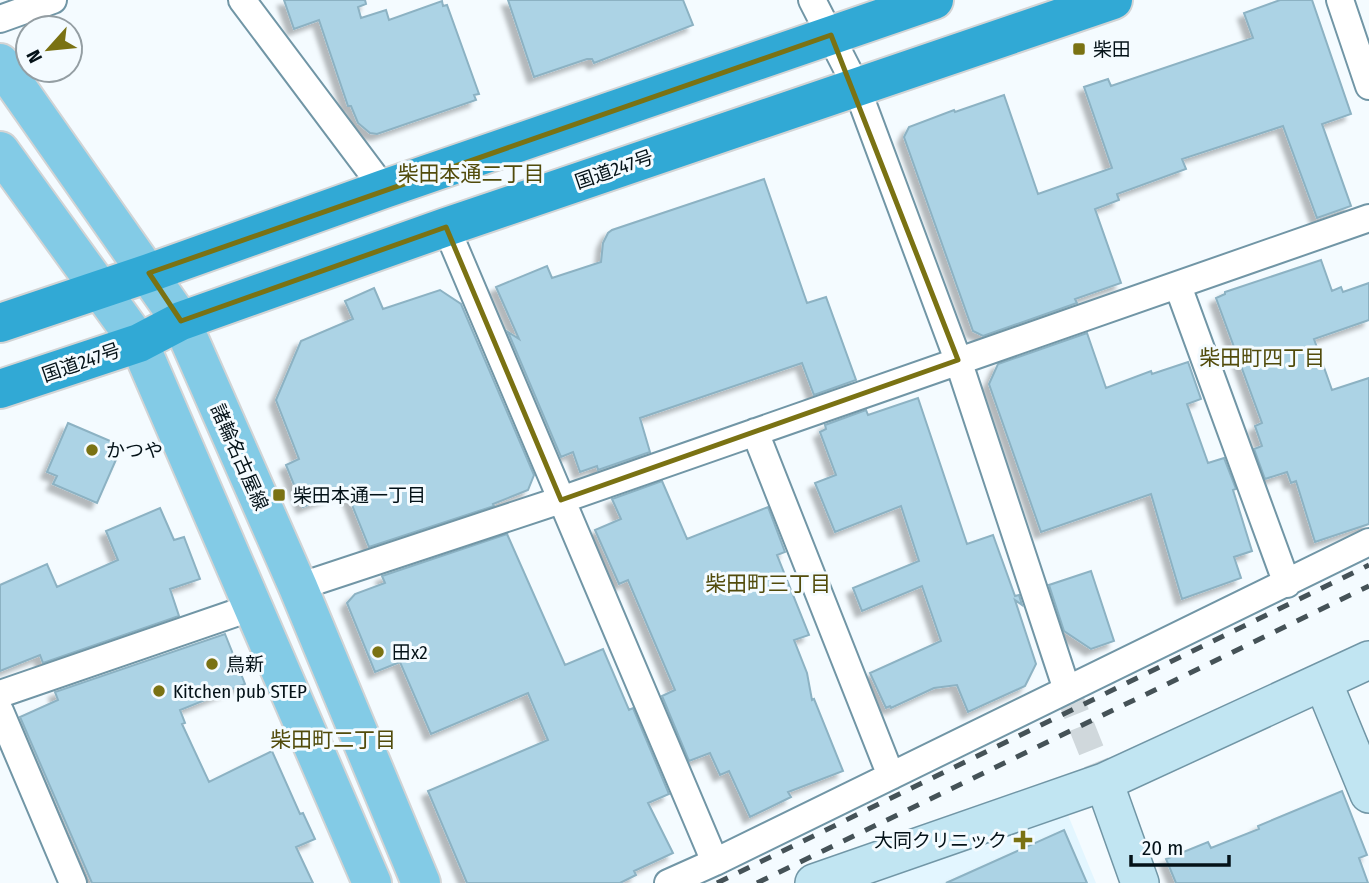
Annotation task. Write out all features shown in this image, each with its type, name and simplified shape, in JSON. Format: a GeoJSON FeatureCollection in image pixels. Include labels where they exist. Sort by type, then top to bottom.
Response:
{"type":"FeatureCollection","features":[{"type":"Feature","properties":{"kind":"highway"},"geometry":{"type":"LineString","coordinates":[[0,323],[934,0]]}},
{"type":"Feature","properties":{"kind":"highway","name":"国道247号"},"geometry":{"type":"LineString","coordinates":[[0,389],[139,342],[181,321],[446,227],[1113,0]]}},
{"type":"Feature","properties":{"kind":"main road","name":"諸輪名古屋線"},"geometry":{"type":"LineString","coordinates":[[0,62],[181,321],[298,587],[421,883]]}},
{"type":"Feature","properties":{"kind":"main road"},"geometry":{"type":"LineString","coordinates":[[0,151],[139,342],[372,883]]}},
{"type":"Feature","properties":{"kind":"street"},"geometry":{"type":"LineString","coordinates":[[0,19],[53,0]]}},
{"type":"Feature","properties":{"kind":"street"},"geometry":{"type":"LineString","coordinates":[[242,0],[384,189]]}},
{"type":"Feature","properties":{"kind":"street"},"geometry":{"type":"LineString","coordinates":[[812,0],[856,86],[958,360],[1067,690]]}},
{"type":"Feature","properties":{"kind":"street"},"geometry":{"type":"LineString","coordinates":[[1340,0],[1369,86]]}},
{"type":"Feature","properties":{"kind":"street"},"geometry":{"type":"LineString","coordinates":[[298,587],[561,500],[1369,218]]}},
{"type":"Feature","properties":{"kind":"street"},"geometry":{"type":"LineString","coordinates":[[446,227],[715,862]]}},
{"type":"Feature","properties":{"kind":"street"},"geometry":{"type":"LineString","coordinates":[[1178,286],[1287,584]]}},
{"type":"Feature","properties":{"kind":"street"},"geometry":{"type":"LineString","coordinates":[[755,432],[891,776]]}},
{"type":"Feature","properties":{"kind":"street"},"geometry":{"type":"LineString","coordinates":[[667,883],[1369,542]]}},
{"type":"Feature","properties":{"kind":"street"},"geometry":{"type":"LineString","coordinates":[[0,694],[253,607]]}},
{"type":"Feature","properties":{"kind":"street"},"geometry":{"type":"LineString","coordinates":[[814,883],[1104,782],[1369,660]]}},
{"type":"Feature","properties":{"kind":"street"},"geometry":{"type":"LineString","coordinates":[[1323,682],[1369,794]]}},
{"type":"Feature","properties":{"kind":"street"},"geometry":{"type":"LineString","coordinates":[[0,711],[73,883]]}},
{"type":"Feature","properties":{"kind":"street"},"geometry":{"type":"LineString","coordinates":[[1104,782],[1140,883]]}},
{"type":"Feature","properties":{"kind":"highlighted area"},"geometry":{"type":"Polygon","coordinates":[[[831,35],[958,360],[561,500],[446,227],[181,321],[149,273],[831,35]]]}},
{"type":"Feature","properties":{"kind":"shaded area","name":"大同クリニック"},"geometry":{"type":"Polygon","coordinates":[[[1061,798],[1096,883],[874,883],[1061,798]]]}},
{"type":"Feature","properties":{"kind":"building"},"geometry":{"type":"Polygon","coordinates":[[[284,0],[365,0],[366,4],[358,7],[361,18],[386,10],[389,20],[442,1],[443,6],[447,5],[479,94],[474,95],[476,100],[377,134],[370,133],[358,123],[351,106],[348,106],[319,20],[294,29],[284,0]]]}},
{"type":"Feature","properties":{"kind":"building"},"geometry":{"type":"Polygon","coordinates":[[[508,0],[683,0],[693,25],[594,63],[592,59],[587,59],[534,77],[508,0]]]}},
{"type":"Feature","properties":{"kind":"building"},"geometry":{"type":"Polygon","coordinates":[[[1280,0],[1312,0],[1351,114],[1322,124],[1351,206],[1317,218],[1283,126],[1182,159],[1186,169],[1117,194],[1119,200],[1095,209],[1121,283],[1075,299],[1077,303],[983,336],[973,331],[904,137],[909,127],[1004,95],[1038,194],[1112,168],[1084,87],[1108,79],[1111,86],[1253,38],[1244,13],[1280,0]]]}},
{"type":"Feature","properties":{"kind":"building"},"geometry":{"type":"Polygon","coordinates":[[[764,179],[807,303],[826,297],[856,380],[814,395],[802,363],[640,418],[650,452],[598,470],[597,466],[580,472],[573,452],[561,457],[508,332],[519,339],[496,287],[547,266],[552,278],[601,262],[603,243],[612,230],[764,179]]]}},
{"type":"Feature","properties":{"kind":"building"},"geometry":{"type":"Polygon","coordinates":[[[1321,260],[1332,291],[1341,287],[1343,292],[1369,283],[1369,320],[1314,339],[1332,390],[1369,378],[1369,524],[1315,542],[1296,481],[1291,483],[1287,472],[1265,479],[1254,449],[1262,446],[1255,426],[1262,423],[1216,298],[1225,292],[1321,260]]]}},
{"type":"Feature","properties":{"kind":"building"},"geometry":{"type":"Polygon","coordinates":[[[374,288],[383,309],[440,290],[461,304],[534,475],[528,490],[493,504],[494,506],[369,547],[346,490],[303,507],[286,465],[299,459],[276,400],[301,341],[353,319],[345,301],[374,288]]]}},
{"type":"Feature","properties":{"kind":"building"},"geometry":{"type":"Polygon","coordinates":[[[1087,333],[1106,388],[1151,371],[1152,374],[1188,362],[1201,399],[1187,404],[1208,463],[1224,458],[1236,489],[1233,490],[1252,551],[1234,557],[1241,578],[1182,599],[1151,494],[1041,532],[989,384],[998,364],[1087,333]]]}},
{"type":"Feature","properties":{"kind":"building"},"geometry":{"type":"Polygon","coordinates":[[[918,398],[967,544],[993,535],[1015,596],[1019,595],[1022,605],[1015,600],[1036,664],[1025,686],[968,712],[957,685],[934,688],[886,708],[870,673],[941,641],[922,586],[862,611],[853,588],[919,561],[901,506],[835,532],[815,483],[836,475],[820,432],[826,429],[825,425],[866,410],[868,415],[918,398]]]}},
{"type":"Feature","properties":{"kind":"building"},"geometry":{"type":"Polygon","coordinates":[[[68,423],[122,446],[97,503],[53,484],[57,476],[47,472],[68,423]]]}},
{"type":"Feature","properties":{"kind":"building"},"geometry":{"type":"Polygon","coordinates":[[[662,481],[687,539],[768,507],[785,552],[777,555],[809,635],[794,640],[807,673],[812,700],[814,699],[843,771],[788,792],[791,797],[750,817],[729,771],[720,775],[710,753],[689,761],[662,696],[675,690],[628,580],[619,584],[595,530],[621,519],[612,499],[662,481]]]}},
{"type":"Feature","properties":{"kind":"building"},"geometry":{"type":"Polygon","coordinates":[[[160,508],[174,540],[184,537],[200,579],[170,589],[179,616],[43,663],[40,655],[0,671],[0,585],[47,564],[57,587],[118,560],[106,531],[160,508]]]}},
{"type":"Feature","properties":{"kind":"building"},"geometry":{"type":"Polygon","coordinates":[[[507,534],[565,665],[603,649],[629,710],[633,708],[669,794],[648,803],[673,853],[634,871],[636,875],[620,883],[467,883],[428,791],[548,740],[528,693],[431,734],[400,662],[375,672],[347,603],[355,594],[385,583],[382,576],[507,534]]]}},
{"type":"Feature","properties":{"kind":"building"},"geometry":{"type":"Polygon","coordinates":[[[1091,571],[1114,641],[1091,649],[1064,631],[1049,585],[1091,571]]]}},
{"type":"Feature","properties":{"kind":"building"},"geometry":{"type":"Polygon","coordinates":[[[225,634],[245,684],[180,710],[185,723],[182,724],[209,782],[272,751],[300,814],[303,813],[315,839],[296,847],[313,883],[92,883],[20,717],[58,700],[55,692],[225,634]]]}},
{"type":"Feature","properties":{"kind":"building"},"geometry":{"type":"Polygon","coordinates":[[[1342,791],[1367,855],[1359,858],[1368,883],[1176,883],[1166,859],[1208,842],[1211,848],[1342,791]]]}},
{"type":"Feature","properties":{"kind":"building"},"geometry":{"type":"Polygon","coordinates":[[[1064,830],[1087,883],[946,883],[1064,830]]]}},
{"type":"Feature","properties":{"kind":"tunnel"},"geometry":{"type":"LineString","coordinates":[[1067,690],[1104,782]]}},
{"type":"Feature","properties":{"kind":"railway"},"geometry":{"type":"LineString","coordinates":[[717,883],[1369,565]]}},
{"type":"Feature","properties":{"kind":"railway"},"geometry":{"type":"LineString","coordinates":[[757,883],[1369,586]]}},
{"type":"Feature","properties":{"kind":"place","name":"柴田"},"geometry":{"type":"Point","coordinates":[1079,49]}},
{"type":"Feature","properties":{"kind":"place","name":"かつや"},"geometry":{"type":"Point","coordinates":[92,450]}},
{"type":"Feature","properties":{"kind":"place","name":"柴田本通一丁目"},"geometry":{"type":"Point","coordinates":[279,495]}},
{"type":"Feature","properties":{"kind":"place","name":"田x2"},"geometry":{"type":"Point","coordinates":[378,652]}},
{"type":"Feature","properties":{"kind":"place","name":"鳥新"},"geometry":{"type":"Point","coordinates":[212,664]}},
{"type":"Feature","properties":{"kind":"place","name":"Kitchen pub STEP"},"geometry":{"type":"Point","coordinates":[159,691]}},
{"type":"Feature","properties":{"kind":"place","name":"大同クリニック"},"geometry":{"type":"Point","coordinates":[1023,840]}},
{"type":"Feature","properties":{"kind":"district","name":"柴田本通二丁目"},"geometry":{"type":"Point","coordinates":[471,174]}},
{"type":"Feature","properties":{"kind":"district","name":"柴田町四丁目"},"geometry":{"type":"Point","coordinates":[1262,358]}},
{"type":"Feature","properties":{"kind":"district","name":"柴田町三丁目"},"geometry":{"type":"Point","coordinates":[768,584]}},
{"type":"Feature","properties":{"kind":"district","name":"柴田町二丁目"},"geometry":{"type":"Point","coordinates":[333,740]}}]}
